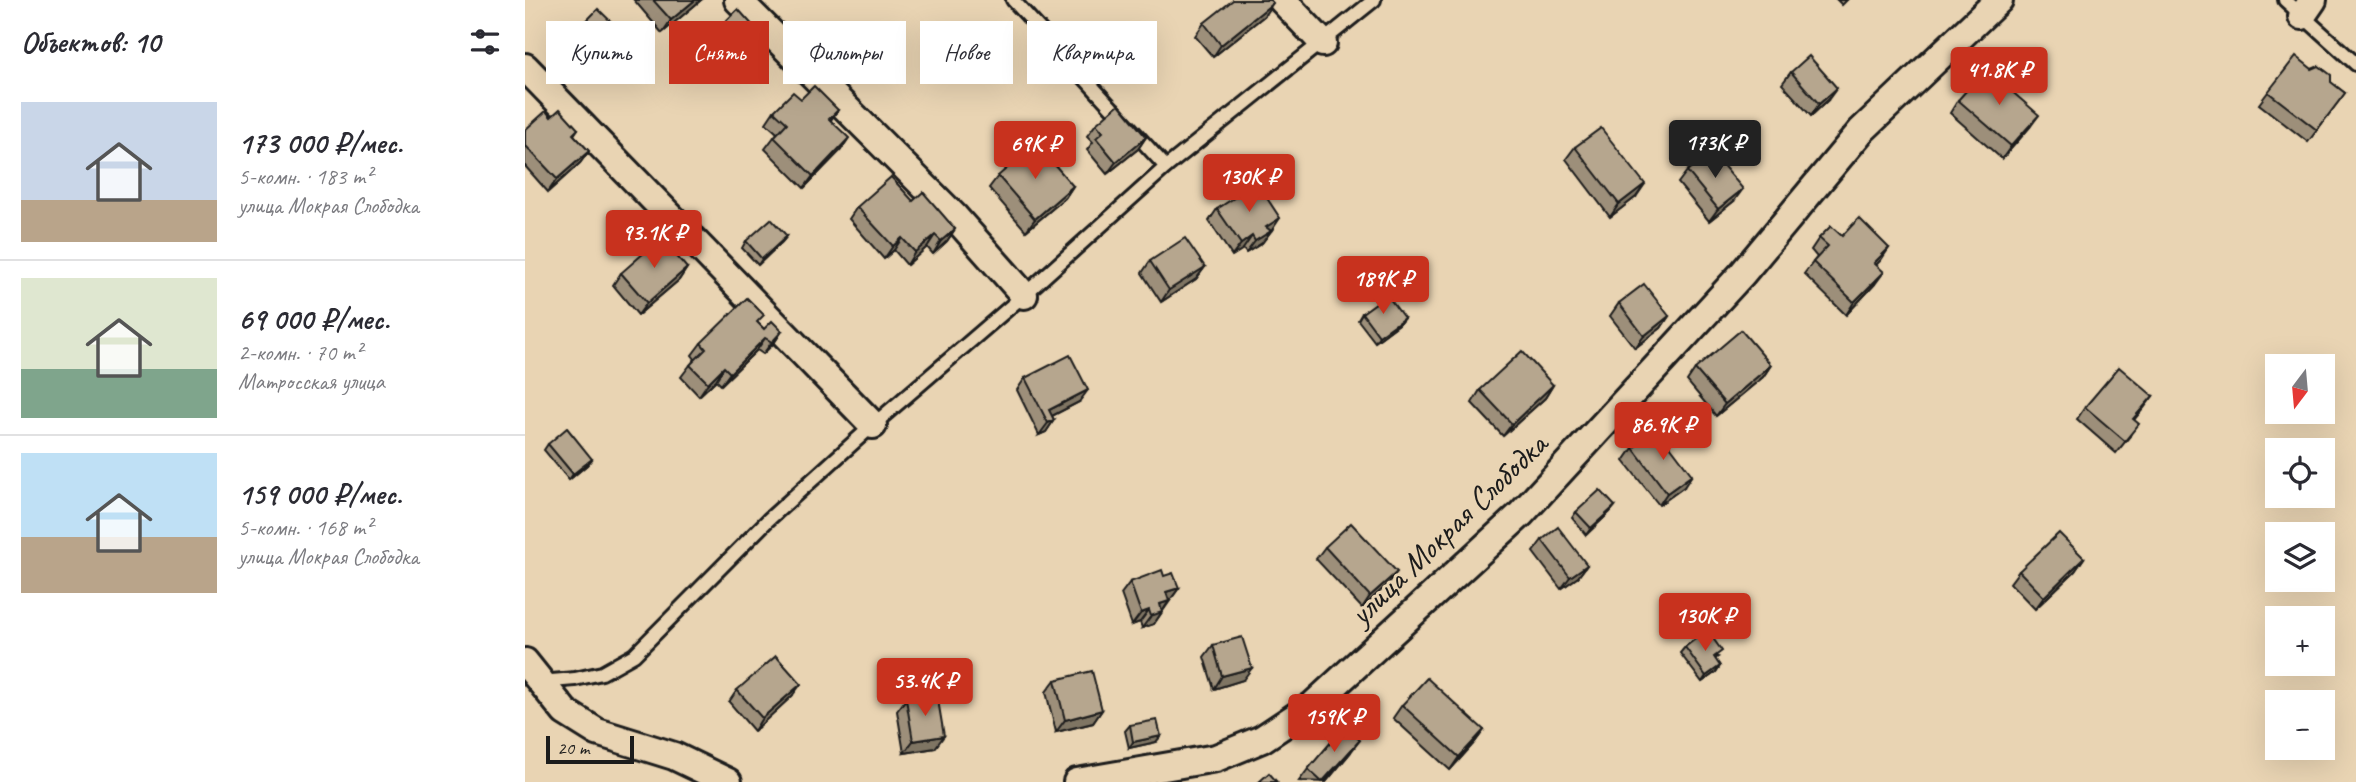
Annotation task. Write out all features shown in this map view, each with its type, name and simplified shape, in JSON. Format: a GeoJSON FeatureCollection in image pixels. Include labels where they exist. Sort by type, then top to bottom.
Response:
{"type":"FeatureCollection","features":[{"type":"Feature","properties":{"kind":"street"},"geometry":{"type":"LineString","coordinates":[[738,0],[955,217],[1024,295]]}},
{"type":"Feature","properties":{"kind":"street"},"geometry":{"type":"LineString","coordinates":[[1282,0],[1323,43]]}},
{"type":"Feature","properties":{"kind":"street","name":"улица Мокрая Слободка"},"geometry":{"type":"LineString","coordinates":[[1077,782],[1216,758],[1262,739],[1313,705],[1521,514],[1742,274],[1861,131],[1999,0]]}},
{"type":"Feature","properties":{"kind":"street"},"geometry":{"type":"LineString","coordinates":[[525,67],[873,425]]}},
{"type":"Feature","properties":{"kind":"street"},"geometry":{"type":"LineString","coordinates":[[532,672],[565,712],[597,732],[674,756],[728,782]]}},
{"type":"Feature","properties":{"kind":"lane"},"geometry":{"type":"LineString","coordinates":[[1013,0],[1166,167]]}},
{"type":"Feature","properties":{"kind":"lane"},"geometry":{"type":"LineString","coordinates":[[532,672],[575,679],[602,673],[634,655],[768,520],[873,425],[1024,295],[1166,167],[1374,0]]}},
{"type":"Feature","properties":{"kind":"lane"},"geometry":{"type":"LineString","coordinates":[[2300,5],[2356,64]]}},
{"type":"Feature","properties":{"kind":"building"},"geometry":{"type":"Polygon","coordinates":[[[653,0],[695,0],[671,20],[653,0]]]}},
{"type":"Feature","properties":{"kind":"building"},"geometry":{"type":"Polygon","coordinates":[[[1233,0],[1270,0],[1273,3],[1221,45],[1204,23],[1233,0]]]}},
{"type":"Feature","properties":{"kind":"building"},"geometry":{"type":"Polygon","coordinates":[[[598,9],[610,21],[586,21],[598,9]]]}},
{"type":"Feature","properties":{"kind":"building"},"geometry":{"type":"Polygon","coordinates":[[[738,9],[749,21],[726,21],[738,9]]]}},
{"type":"Feature","properties":{"kind":"building"},"geometry":{"type":"Polygon","coordinates":[[[1809,56],[1837,88],[1819,104],[1791,72],[1809,56]]]}},
{"type":"Feature","properties":{"kind":"building"},"geometry":{"type":"Polygon","coordinates":[[[2296,56],[2312,69],[2319,66],[2331,75],[2331,82],[2345,93],[2317,130],[2268,92],[2296,56]]]}},
{"type":"Feature","properties":{"kind":"building"},"geometry":{"type":"Polygon","coordinates":[[[1986,69],[2039,115],[2011,146],[1958,100],[1986,69]]]}},
{"type":"Feature","properties":{"kind":"building"},"geometry":{"type":"Polygon","coordinates":[[[814,86],[838,110],[829,119],[849,138],[813,176],[774,137],[787,123],[774,111],[793,92],[801,99],[814,86]]]}},
{"type":"Feature","properties":{"kind":"building"},"geometry":{"type":"Polygon","coordinates":[[[1119,104],[1146,137],[1116,162],[1096,138],[1103,132],[1096,124],[1119,104]]]}},
{"type":"Feature","properties":{"kind":"building"},"geometry":{"type":"Polygon","coordinates":[[[560,109],[578,129],[573,134],[589,151],[557,179],[525,145],[525,130],[546,111],[551,117],[560,109]]]}},
{"type":"Feature","properties":{"kind":"building"},"geometry":{"type":"Polygon","coordinates":[[[1601,128],[1645,184],[1619,204],[1575,147],[1601,128]]]}},
{"type":"Feature","properties":{"kind":"building"},"geometry":{"type":"Polygon","coordinates":[[[1036,143],[1073,186],[1035,219],[998,176],[1036,143]]]}},
{"type":"Feature","properties":{"kind":"building"},"geometry":{"type":"Polygon","coordinates":[[[1711,151],[1743,189],[1718,209],[1687,171],[1711,151]]]}},
{"type":"Feature","properties":{"kind":"building"},"geometry":{"type":"Polygon","coordinates":[[[891,177],[913,201],[923,192],[955,229],[941,241],[935,235],[915,252],[902,238],[893,246],[857,207],[891,177]]]}},
{"type":"Feature","properties":{"kind":"building"},"geometry":{"type":"Polygon","coordinates":[[[1257,183],[1280,218],[1266,227],[1271,231],[1255,241],[1252,236],[1241,244],[1217,209],[1257,183]]]}},
{"type":"Feature","properties":{"kind":"building"},"geometry":{"type":"Polygon","coordinates":[[[1859,218],[1889,248],[1874,263],[1884,272],[1854,302],[1813,262],[1828,246],[1819,238],[1831,226],[1842,236],[1859,218]]]}},
{"type":"Feature","properties":{"kind":"building"},"geometry":{"type":"Polygon","coordinates":[[[771,219],[787,236],[762,259],[746,241],[771,219]]]}},
{"type":"Feature","properties":{"kind":"building"},"geometry":{"type":"Polygon","coordinates":[[[661,238],[687,268],[647,303],[621,273],[661,238]]]}},
{"type":"Feature","properties":{"kind":"building"},"geometry":{"type":"Polygon","coordinates":[[[1185,238],[1205,267],[1169,290],[1150,261],[1185,238]]]}},
{"type":"Feature","properties":{"kind":"building"},"geometry":{"type":"Polygon","coordinates":[[[1644,284],[1669,316],[1644,336],[1619,303],[1644,284]]]}},
{"type":"Feature","properties":{"kind":"building"},"geometry":{"type":"Polygon","coordinates":[[[1387,295],[1404,318],[1379,336],[1362,313],[1387,295]]]}},
{"type":"Feature","properties":{"kind":"building"},"geometry":{"type":"Polygon","coordinates":[[[747,298],[764,315],[757,322],[764,329],[772,321],[782,331],[772,342],[765,338],[730,373],[724,367],[708,383],[690,365],[706,349],[701,343],[747,298]]]}},
{"type":"Feature","properties":{"kind":"building"},"geometry":{"type":"Polygon","coordinates":[[[1741,330],[1771,365],[1725,404],[1695,369],[1741,330]]]}},
{"type":"Feature","properties":{"kind":"building"},"geometry":{"type":"Polygon","coordinates":[[[1522,351],[1553,385],[1512,424],[1480,390],[1522,351]]]}},
{"type":"Feature","properties":{"kind":"building"},"geometry":{"type":"Polygon","coordinates":[[[1070,355],[1088,390],[1049,410],[1054,420],[1048,423],[1025,378],[1070,355]]]}},
{"type":"Feature","properties":{"kind":"building"},"geometry":{"type":"Polygon","coordinates":[[[2119,367],[2153,396],[2133,419],[2139,424],[2125,441],[2085,407],[2119,367]]]}},
{"type":"Feature","properties":{"kind":"building"},"geometry":{"type":"Polygon","coordinates":[[[567,428],[592,459],[573,474],[548,444],[567,428]]]}},
{"type":"Feature","properties":{"kind":"building"},"geometry":{"type":"Polygon","coordinates":[[[1658,430],[1692,475],[1667,493],[1633,448],[1658,430]]]}},
{"type":"Feature","properties":{"kind":"building"},"geometry":{"type":"Polygon","coordinates":[[[1600,490],[1615,506],[1591,528],[1576,512],[1600,490]]]}},
{"type":"Feature","properties":{"kind":"building"},"geometry":{"type":"Polygon","coordinates":[[[1351,523],[1397,572],[1370,596],[1325,547],[1351,523]]]}},
{"type":"Feature","properties":{"kind":"building"},"geometry":{"type":"Polygon","coordinates":[[[1558,527],[1587,565],[1570,577],[1542,540],[1558,527]]]}},
{"type":"Feature","properties":{"kind":"building"},"geometry":{"type":"Polygon","coordinates":[[[2059,533],[2084,558],[2044,597],[2019,571],[2059,533]]]}},
{"type":"Feature","properties":{"kind":"building"},"geometry":{"type":"Polygon","coordinates":[[[1162,570],[1164,576],[1173,573],[1179,588],[1166,592],[1169,601],[1160,604],[1162,612],[1151,616],[1149,610],[1141,613],[1130,582],[1162,570]]]}},
{"type":"Feature","properties":{"kind":"building"},"geometry":{"type":"Polygon","coordinates":[[[1707,630],[1722,651],[1714,657],[1720,666],[1706,676],[1685,647],[1707,630]]]}},
{"type":"Feature","properties":{"kind":"building"},"geometry":{"type":"Polygon","coordinates":[[[1242,637],[1252,668],[1222,676],[1213,645],[1242,637]]]}},
{"type":"Feature","properties":{"kind":"building"},"geometry":{"type":"Polygon","coordinates":[[[776,656],[801,684],[762,718],[737,690],[776,656]]]}},
{"type":"Feature","properties":{"kind":"building"},"geometry":{"type":"Polygon","coordinates":[[[1092,671],[1102,710],[1065,720],[1055,680],[1092,671]]]}},
{"type":"Feature","properties":{"kind":"building"},"geometry":{"type":"Polygon","coordinates":[[[1427,678],[1484,730],[1459,757],[1402,705],[1427,678]]]}},
{"type":"Feature","properties":{"kind":"building"},"geometry":{"type":"Polygon","coordinates":[[[937,694],[944,736],[913,741],[906,699],[937,694]]]}},
{"type":"Feature","properties":{"kind":"building"},"geometry":{"type":"Polygon","coordinates":[[[1157,720],[1161,736],[1133,742],[1130,725],[1157,720]]]}},
{"type":"Feature","properties":{"kind":"building"},"geometry":{"type":"Polygon","coordinates":[[[1344,727],[1360,740],[1322,782],[1308,769],[1344,727]]]}},
{"type":"Feature","properties":{"kind":"building"},"geometry":{"type":"Polygon","coordinates":[[[1269,773],[1277,782],[1259,782],[1269,773]]]}}]}
